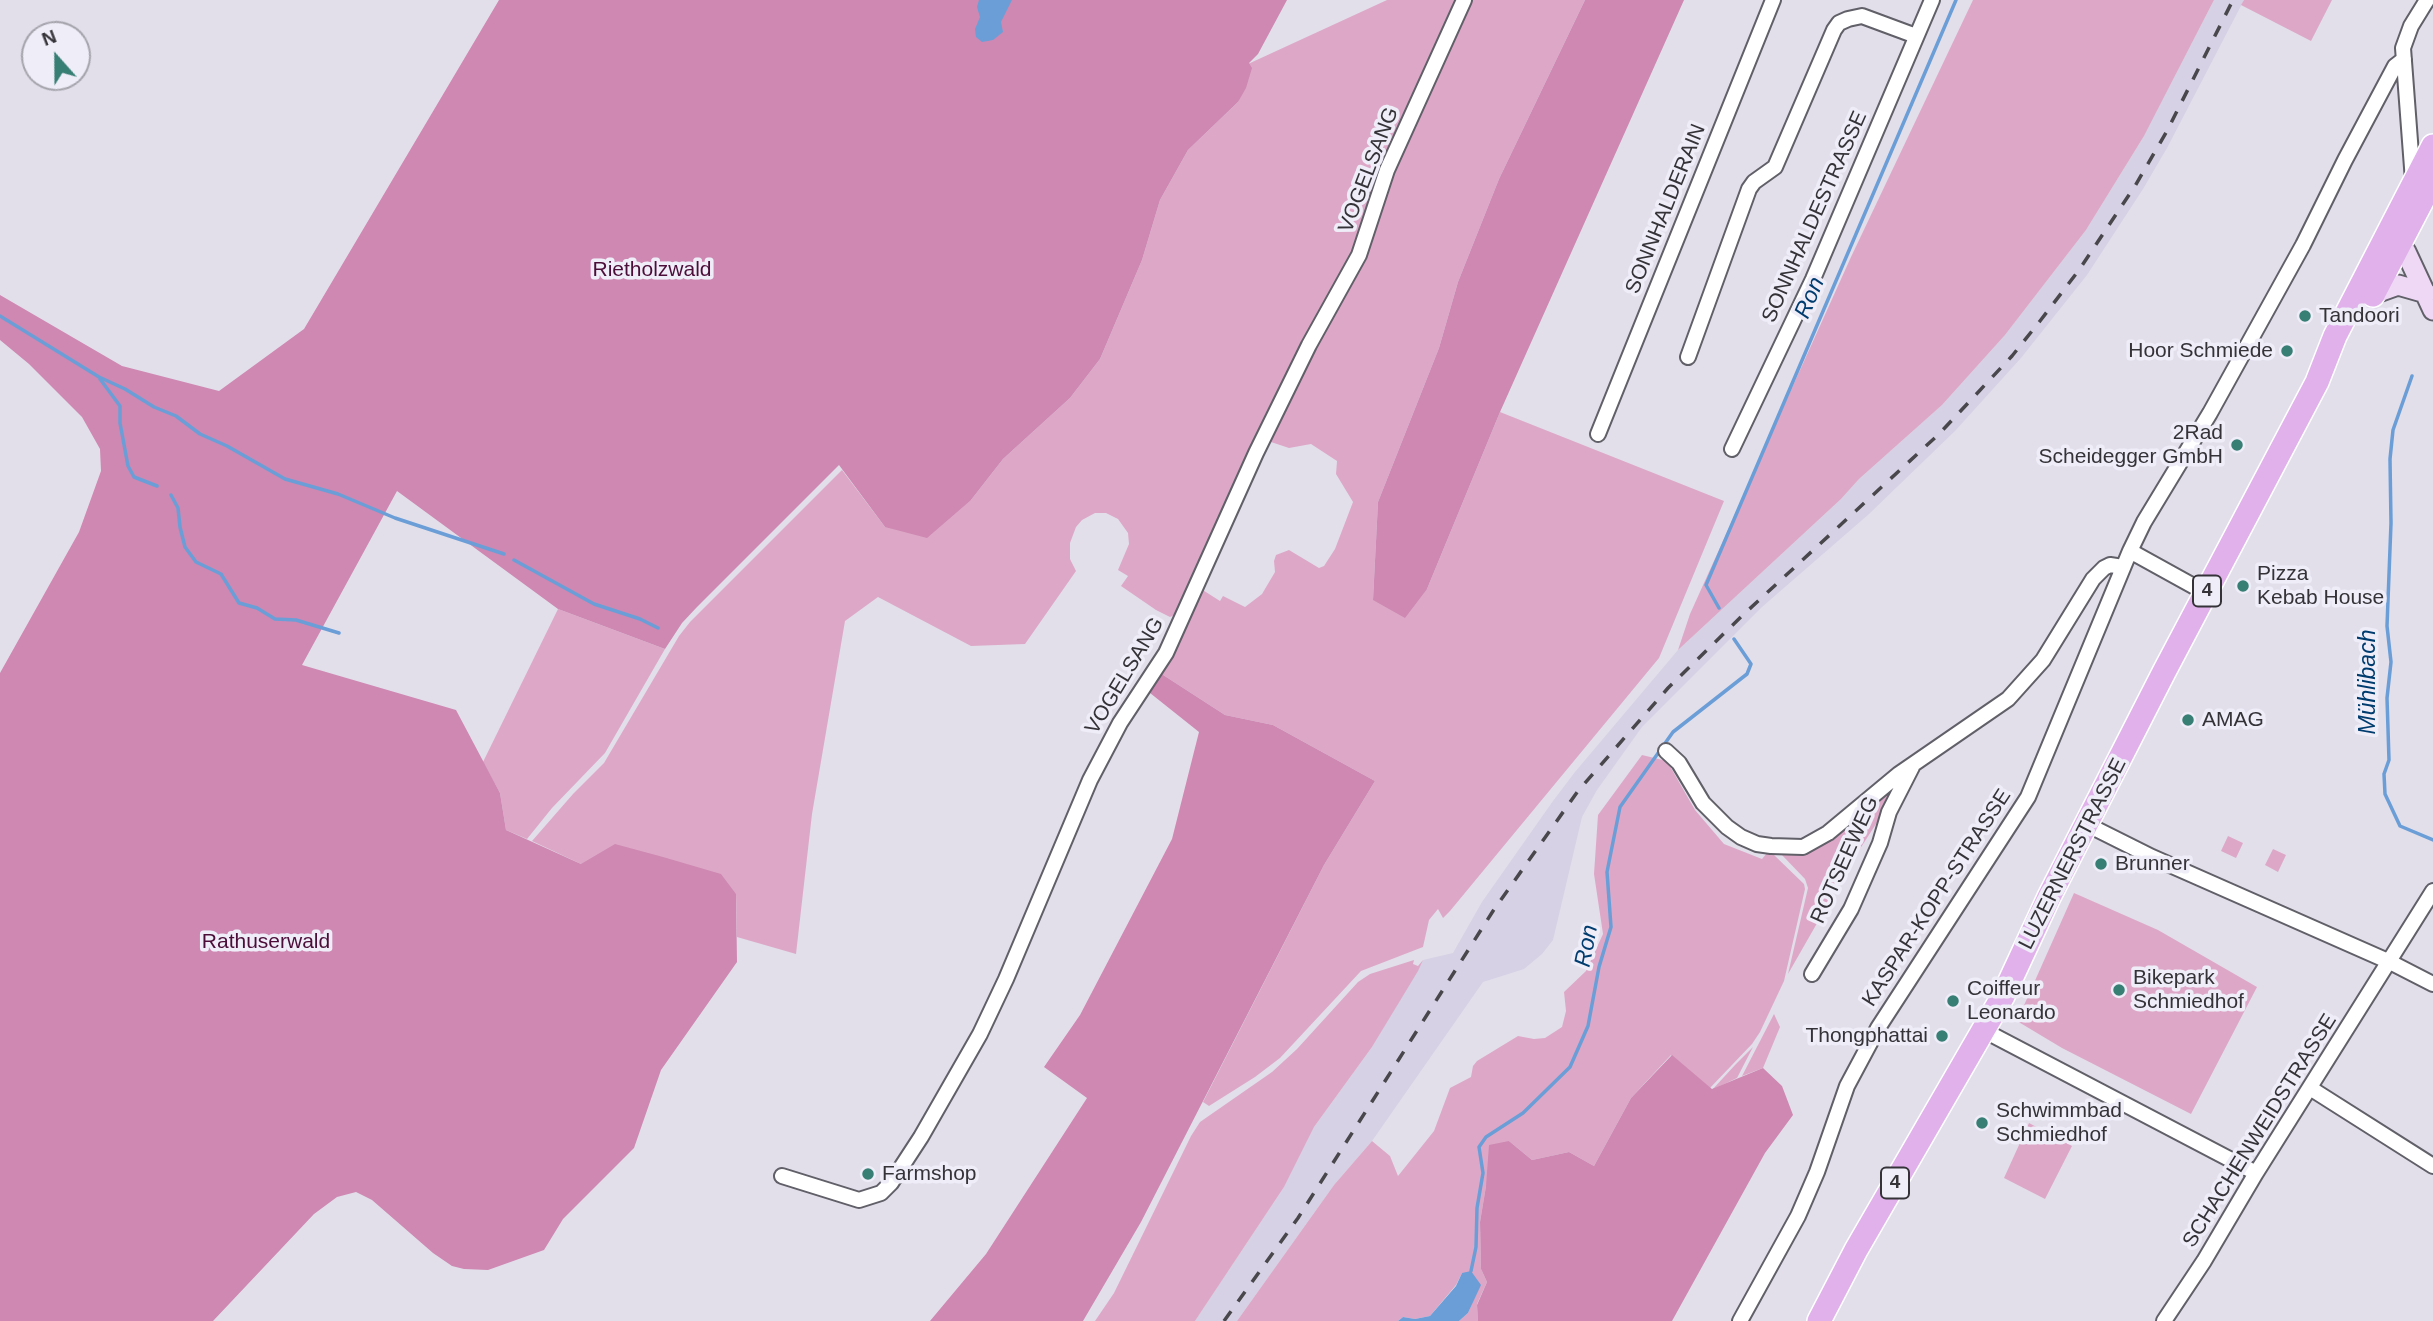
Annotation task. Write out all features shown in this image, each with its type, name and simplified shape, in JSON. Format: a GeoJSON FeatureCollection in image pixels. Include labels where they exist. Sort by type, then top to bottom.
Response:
{"type":"FeatureCollection","features":[{"type":"Feature","properties":{"kind":"main road","name":"4"},"geometry":{"type":"LineString","coordinates":[[2317,382],[2335,336],[2423,182],[2433,146]]}},
{"type":"Feature","properties":{"kind":"main road","name":"4"},"geometry":{"type":"LineString","coordinates":[[2317,382],[2373,294],[2392,240]]}},
{"type":"Feature","properties":{"kind":"main road"},"geometry":{"type":"LineString","coordinates":[[2392,240],[2412,261],[2429,301]]}},
{"type":"Feature","properties":{"kind":"main road"},"geometry":{"type":"LineString","coordinates":[[2373,294],[2398,285],[2429,301]]}},
{"type":"Feature","properties":{"kind":"main road","name":"LUZERNERSTRASSE"},"geometry":{"type":"LineString","coordinates":[[1819,1321],[1856,1250],[2003,996],[2040,916],[2164,672],[2317,382]]}},
{"type":"Feature","properties":{"kind":"street","name":"VOGELSANG"},"geometry":{"type":"LineString","coordinates":[[782,1176],[859,1200],[881,1194],[921,1137],[980,1034],[1090,780],[1119,723],[1166,653],[1303,357],[1359,255],[1387,170],[1464,0]]}},
{"type":"Feature","properties":{"kind":"street","name":"SONNHALDERAIN"},"geometry":{"type":"LineString","coordinates":[[1598,434],[1773,0]]}},
{"type":"Feature","properties":{"kind":"street","name":"SONNHALDESTRASSE"},"geometry":{"type":"LineString","coordinates":[[1732,449],[1813,279],[1932,0]]}},
{"type":"Feature","properties":{"kind":"street"},"geometry":{"type":"LineString","coordinates":[[2423,182],[2403,48],[2406,36],[2427,0]]}},
{"type":"Feature","properties":{"kind":"street"},"geometry":{"type":"LineString","coordinates":[[1688,357],[1749,189],[1754,182],[1775,167],[1834,30],[1839,23],[1862,16],[1916,36]]}},
{"type":"Feature","properties":{"kind":"street","name":"KASPAR-KOPP-STRASSE"},"geometry":{"type":"LineString","coordinates":[[1740,1321],[1798,1216],[1818,1172],[1847,1086],[1878,1028],[2028,797],[2144,522],[2210,413],[2304,245],[2395,66],[2404,59]]}},
{"type":"Feature","properties":{"kind":"street"},"geometry":{"type":"LineString","coordinates":[[2130,551],[2206,593]]}},
{"type":"Feature","properties":{"kind":"street","name":"ROTSEEWEG"},"geometry":{"type":"LineString","coordinates":[[1666,751],[1679,763],[1703,803],[1741,837],[1757,844],[1803,847],[1828,833],[1899,774],[2008,699],[2043,660],[2092,579],[2110,565],[2123,567]]}},
{"type":"Feature","properties":{"kind":"street","name":"ROTSEEWEG"},"geometry":{"type":"LineString","coordinates":[[1812,974],[1851,909],[1880,843],[1889,812],[1915,763]]}},
{"type":"Feature","properties":{"kind":"street"},"geometry":{"type":"LineString","coordinates":[[2088,825],[2152,857],[2390,962],[2433,984]]}},
{"type":"Feature","properties":{"kind":"street","name":"SCHACHENWEIDSTRASSE"},"geometry":{"type":"LineString","coordinates":[[2164,1321],[2433,891]]}},
{"type":"Feature","properties":{"kind":"street"},"geometry":{"type":"LineString","coordinates":[[1983,1030],[2256,1172]]}},
{"type":"Feature","properties":{"kind":"street"},"geometry":{"type":"LineString","coordinates":[[2310,1088],[2433,1166]]}},
{"type":"Feature","properties":{"kind":"shaded area"},"geometry":{"type":"Polygon","coordinates":[[[1387,0],[1459,0],[1369,221],[1179,613],[1170,617],[1121,586],[1128,576],[1118,570],[1129,544],[1128,533],[1118,519],[1106,513],[1095,513],[1076,527],[1070,543],[1070,559],[1076,571],[1025,644],[971,646],[878,597],[845,621],[812,814],[796,954],[737,937],[736,894],[581,864],[532,841],[604,763],[679,636],[690,622],[842,470],[885,527],[971,500],[1003,459],[1070,398],[1100,359],[1142,260],[1160,200],[1188,150],[1238,102],[1248,64],[1387,0]]]}},
{"type":"Feature","properties":{"kind":"shaded area"},"geometry":{"type":"Polygon","coordinates":[[[1466,0],[1585,0],[1499,179],[1458,282],[1439,348],[1378,502],[1373,600],[1427,589],[1500,412],[1724,501],[1659,658],[1450,911],[1443,918],[1438,909],[1429,920],[1423,947],[1361,971],[1280,1058],[1209,1106],[1203,1102],[1324,865],[1375,781],[1273,725],[1225,715],[1157,671],[1198,587],[1220,601],[1223,596],[1245,607],[1262,594],[1275,572],[1276,555],[1289,550],[1319,568],[1324,566],[1335,549],[1353,502],[1336,474],[1337,461],[1311,444],[1289,448],[1265,440],[1466,0]]]}},
{"type":"Feature","properties":{"kind":"shaded area"},"geometry":{"type":"Polygon","coordinates":[[[1973,0],[2214,0],[2144,136],[2086,230],[2005,335],[1942,405],[1859,479],[1841,499],[1678,650],[1690,614],[1851,257],[1973,0]]]}},
{"type":"Feature","properties":{"kind":"shaded area"},"geometry":{"type":"Polygon","coordinates":[[[2214,0],[2244,0],[2167,148],[2087,275],[2021,358],[1955,431],[1869,514],[1762,607],[1642,727],[1597,790],[1582,817],[1553,940],[1542,954],[1524,969],[1483,982],[1372,1141],[1334,1185],[1237,1321],[1195,1321],[1284,1187],[1314,1127],[1372,1047],[1423,960],[1453,953],[1482,902],[1553,801],[1678,650],[1841,499],[1859,479],[1942,405],[2005,335],[2086,230],[2144,136],[2214,0]]]}},
{"type":"Feature","properties":{"kind":"shaded area"},"geometry":{"type":"Polygon","coordinates":[[[2244,0],[2332,0],[2311,41],[2241,5],[2244,0]]]}},
{"type":"Feature","properties":{"kind":"shaded area"},"geometry":{"type":"Polygon","coordinates":[[[558,609],[665,649],[605,753],[552,808],[527,839],[506,830],[500,793],[483,762],[558,609]]]}},
{"type":"Feature","properties":{"kind":"shaded area"},"geometry":{"type":"Polygon","coordinates":[[[1642,755],[1667,761],[1695,810],[1724,844],[1762,859],[1767,853],[1774,855],[1804,884],[1784,981],[1752,1044],[1710,1088],[1671,1055],[1631,1098],[1594,1166],[1569,1152],[1532,1160],[1509,1141],[1486,1186],[1480,1222],[1481,1269],[1487,1282],[1477,1304],[1478,1321],[1459,1321],[1468,1313],[1480,1285],[1462,1273],[1456,1285],[1430,1316],[1415,1319],[1403,1317],[1398,1321],[1237,1321],[1334,1185],[1372,1141],[1390,1156],[1398,1176],[1434,1131],[1450,1088],[1471,1077],[1477,1061],[1518,1036],[1545,1038],[1562,1027],[1566,1011],[1564,992],[1586,971],[1603,934],[1594,874],[1598,815],[1642,755]]]}},
{"type":"Feature","properties":{"kind":"shaded area"},"geometry":{"type":"Polygon","coordinates":[[[1898,778],[1885,810],[1788,974],[1808,888],[1805,879],[1781,854],[1798,853],[1898,778]]]}},
{"type":"Feature","properties":{"kind":"shaded area"},"geometry":{"type":"Polygon","coordinates":[[[2228,836],[2243,843],[2236,858],[2221,851],[2228,836]]]}},
{"type":"Feature","properties":{"kind":"shaded area"},"geometry":{"type":"Polygon","coordinates":[[[2273,849],[2286,855],[2278,872],[2265,865],[2273,849]]]}},
{"type":"Feature","properties":{"kind":"shaded area"},"geometry":{"type":"Polygon","coordinates":[[[2074,893],[2158,930],[2257,987],[2191,1114],[2062,1048],[2017,1021],[2074,893]]]}},
{"type":"Feature","properties":{"kind":"shaded area"},"geometry":{"type":"Polygon","coordinates":[[[1414,960],[1413,964],[1418,966],[1423,960],[1372,1047],[1314,1127],[1284,1187],[1195,1321],[1095,1321],[1114,1293],[1200,1122],[1272,1072],[1297,1049],[1358,982],[1370,974],[1414,960]]]}},
{"type":"Feature","properties":{"kind":"shaded area"},"geometry":{"type":"Polygon","coordinates":[[[1774,1014],[1780,1027],[1763,1068],[1742,1076],[1774,1014]]]}},
{"type":"Feature","properties":{"kind":"shaded area"},"geometry":{"type":"Polygon","coordinates":[[[1753,1047],[1737,1078],[1712,1090],[1735,1065],[1753,1047]]]}},
{"type":"Feature","properties":{"kind":"shaded area"},"geometry":{"type":"Polygon","coordinates":[[[2029,1123],[2072,1146],[2045,1199],[2004,1178],[2029,1123]]]}},
{"type":"Feature","properties":{"kind":"green space"},"geometry":{"type":"Polygon","coordinates":[[[499,0],[1287,0],[1258,54],[1249,63],[1252,68],[1238,102],[1188,150],[1160,200],[1142,260],[1100,359],[1070,398],[1003,459],[971,500],[927,538],[885,527],[839,465],[697,607],[682,623],[665,649],[558,609],[397,491],[302,665],[456,710],[500,793],[506,830],[581,864],[615,844],[663,857],[721,874],[736,894],[737,962],[661,1070],[634,1148],[563,1219],[544,1250],[488,1270],[452,1266],[372,1200],[356,1192],[337,1197],[314,1214],[213,1321],[0,1321],[0,673],[79,532],[101,471],[100,449],[82,417],[29,364],[0,340],[0,295],[122,366],[219,391],[304,329],[499,0]]]}},
{"type":"Feature","properties":{"kind":"green space"},"geometry":{"type":"Polygon","coordinates":[[[1585,0],[1684,0],[1500,412],[1427,589],[1405,618],[1373,600],[1378,502],[1439,348],[1458,282],[1499,179],[1585,0]]]}},
{"type":"Feature","properties":{"kind":"green space"},"geometry":{"type":"Polygon","coordinates":[[[1157,671],[1225,715],[1273,725],[1375,781],[1324,865],[1141,1222],[1083,1321],[930,1321],[986,1254],[1087,1098],[1044,1067],[1080,1015],[1172,839],[1199,732],[1145,689],[1157,671]]]}},
{"type":"Feature","properties":{"kind":"green space"},"geometry":{"type":"Polygon","coordinates":[[[1672,1055],[1712,1089],[1763,1068],[1782,1086],[1793,1115],[1765,1153],[1672,1321],[1478,1321],[1477,1305],[1487,1282],[1481,1269],[1480,1222],[1489,1145],[1509,1141],[1532,1160],[1569,1152],[1594,1166],[1631,1098],[1672,1055]]]}},
{"type":"Feature","properties":{"kind":"water"},"geometry":{"type":"Polygon","coordinates":[[[979,0],[1012,0],[1001,22],[1003,32],[993,40],[982,42],[976,37],[975,29],[980,17],[977,7],[979,0]]]}},
{"type":"Feature","properties":{"kind":"water"},"geometry":{"type":"Polygon","coordinates":[[[1471,1271],[1481,1285],[1468,1313],[1459,1321],[1398,1321],[1403,1317],[1415,1319],[1430,1316],[1456,1286],[1462,1273],[1471,1271]]]}},
{"type":"Feature","properties":{"kind":"waterway","name":"Ron"},"geometry":{"type":"LineString","coordinates":[[1719,608],[1706,585],[1956,0]]}},
{"type":"Feature","properties":{"kind":"waterway"},"geometry":{"type":"LineString","coordinates":[[0,316],[99,377],[176,416],[200,434],[285,479],[338,494],[395,518],[504,554]]}},
{"type":"Feature","properties":{"kind":"waterway","name":"Mühlibach"},"geometry":{"type":"LineString","coordinates":[[2412,376],[2393,430],[2390,459],[2391,523],[2387,626],[2391,662],[2387,698],[2389,760],[2384,774],[2385,794],[2400,826],[2433,840]]}},
{"type":"Feature","properties":{"kind":"waterway"},"geometry":{"type":"LineString","coordinates":[[100,379],[120,406],[120,423],[128,466],[134,477],[157,486]]}},
{"type":"Feature","properties":{"kind":"waterway"},"geometry":{"type":"LineString","coordinates":[[171,495],[178,508],[185,547],[196,562],[221,574],[239,603],[257,608],[275,619],[296,620],[339,633]]}},
{"type":"Feature","properties":{"kind":"waterway"},"geometry":{"type":"LineString","coordinates":[[514,560],[594,604],[640,619],[658,628]]}},
{"type":"Feature","properties":{"kind":"waterway","name":"Ron"},"geometry":{"type":"LineString","coordinates":[[1471,1271],[1483,1173],[1479,1147],[1486,1137],[1523,1113],[1570,1067],[1588,1026],[1599,967],[1611,927],[1607,872],[1620,807],[1673,732],[1747,674],[1751,664],[1734,639]]}},
{"type":"Feature","properties":{"kind":"railway"},"geometry":{"type":"LineString","coordinates":[[1224,1321],[1298,1218],[1493,911],[1578,791],[1668,688],[1939,434],[2012,356],[2079,270],[2135,186],[2167,131],[2233,0]]}},
{"type":"Feature","properties":{"kind":"place","name":"Tandoori"},"geometry":{"type":"Point","coordinates":[2305,316]}},
{"type":"Feature","properties":{"kind":"place","name":"Hoor Schmiede"},"geometry":{"type":"Point","coordinates":[2287,351]}},
{"type":"Feature","properties":{"kind":"place","name":"2Rad Scheidegger GmbH"},"geometry":{"type":"Point","coordinates":[2237,445]}},
{"type":"Feature","properties":{"kind":"place","name":"Pizza Kebab House"},"geometry":{"type":"Point","coordinates":[2243,586]}},
{"type":"Feature","properties":{"kind":"place","name":"AMAG"},"geometry":{"type":"Point","coordinates":[2188,720]}},
{"type":"Feature","properties":{"kind":"place","name":"Brunner"},"geometry":{"type":"Point","coordinates":[2101,864]}},
{"type":"Feature","properties":{"kind":"place","name":"Bikepark Schmiedhof"},"geometry":{"type":"Point","coordinates":[2119,990]}},
{"type":"Feature","properties":{"kind":"place","name":"Coiffeur Leonardo"},"geometry":{"type":"Point","coordinates":[1953,1001]}},
{"type":"Feature","properties":{"kind":"place","name":"Thongphattai"},"geometry":{"type":"Point","coordinates":[1942,1036]}},
{"type":"Feature","properties":{"kind":"place","name":"Schwimmbad Schmiedhof"},"geometry":{"type":"Point","coordinates":[1982,1123]}},
{"type":"Feature","properties":{"kind":"place","name":"Farmshop"},"geometry":{"type":"Point","coordinates":[868,1174]}},
{"type":"Feature","properties":{"kind":"park label","name":"Rietholzwald"},"geometry":{"type":"Point","coordinates":[652,270]}},
{"type":"Feature","properties":{"kind":"park label","name":"Rathuserwald"},"geometry":{"type":"Point","coordinates":[266,942]}}]}
